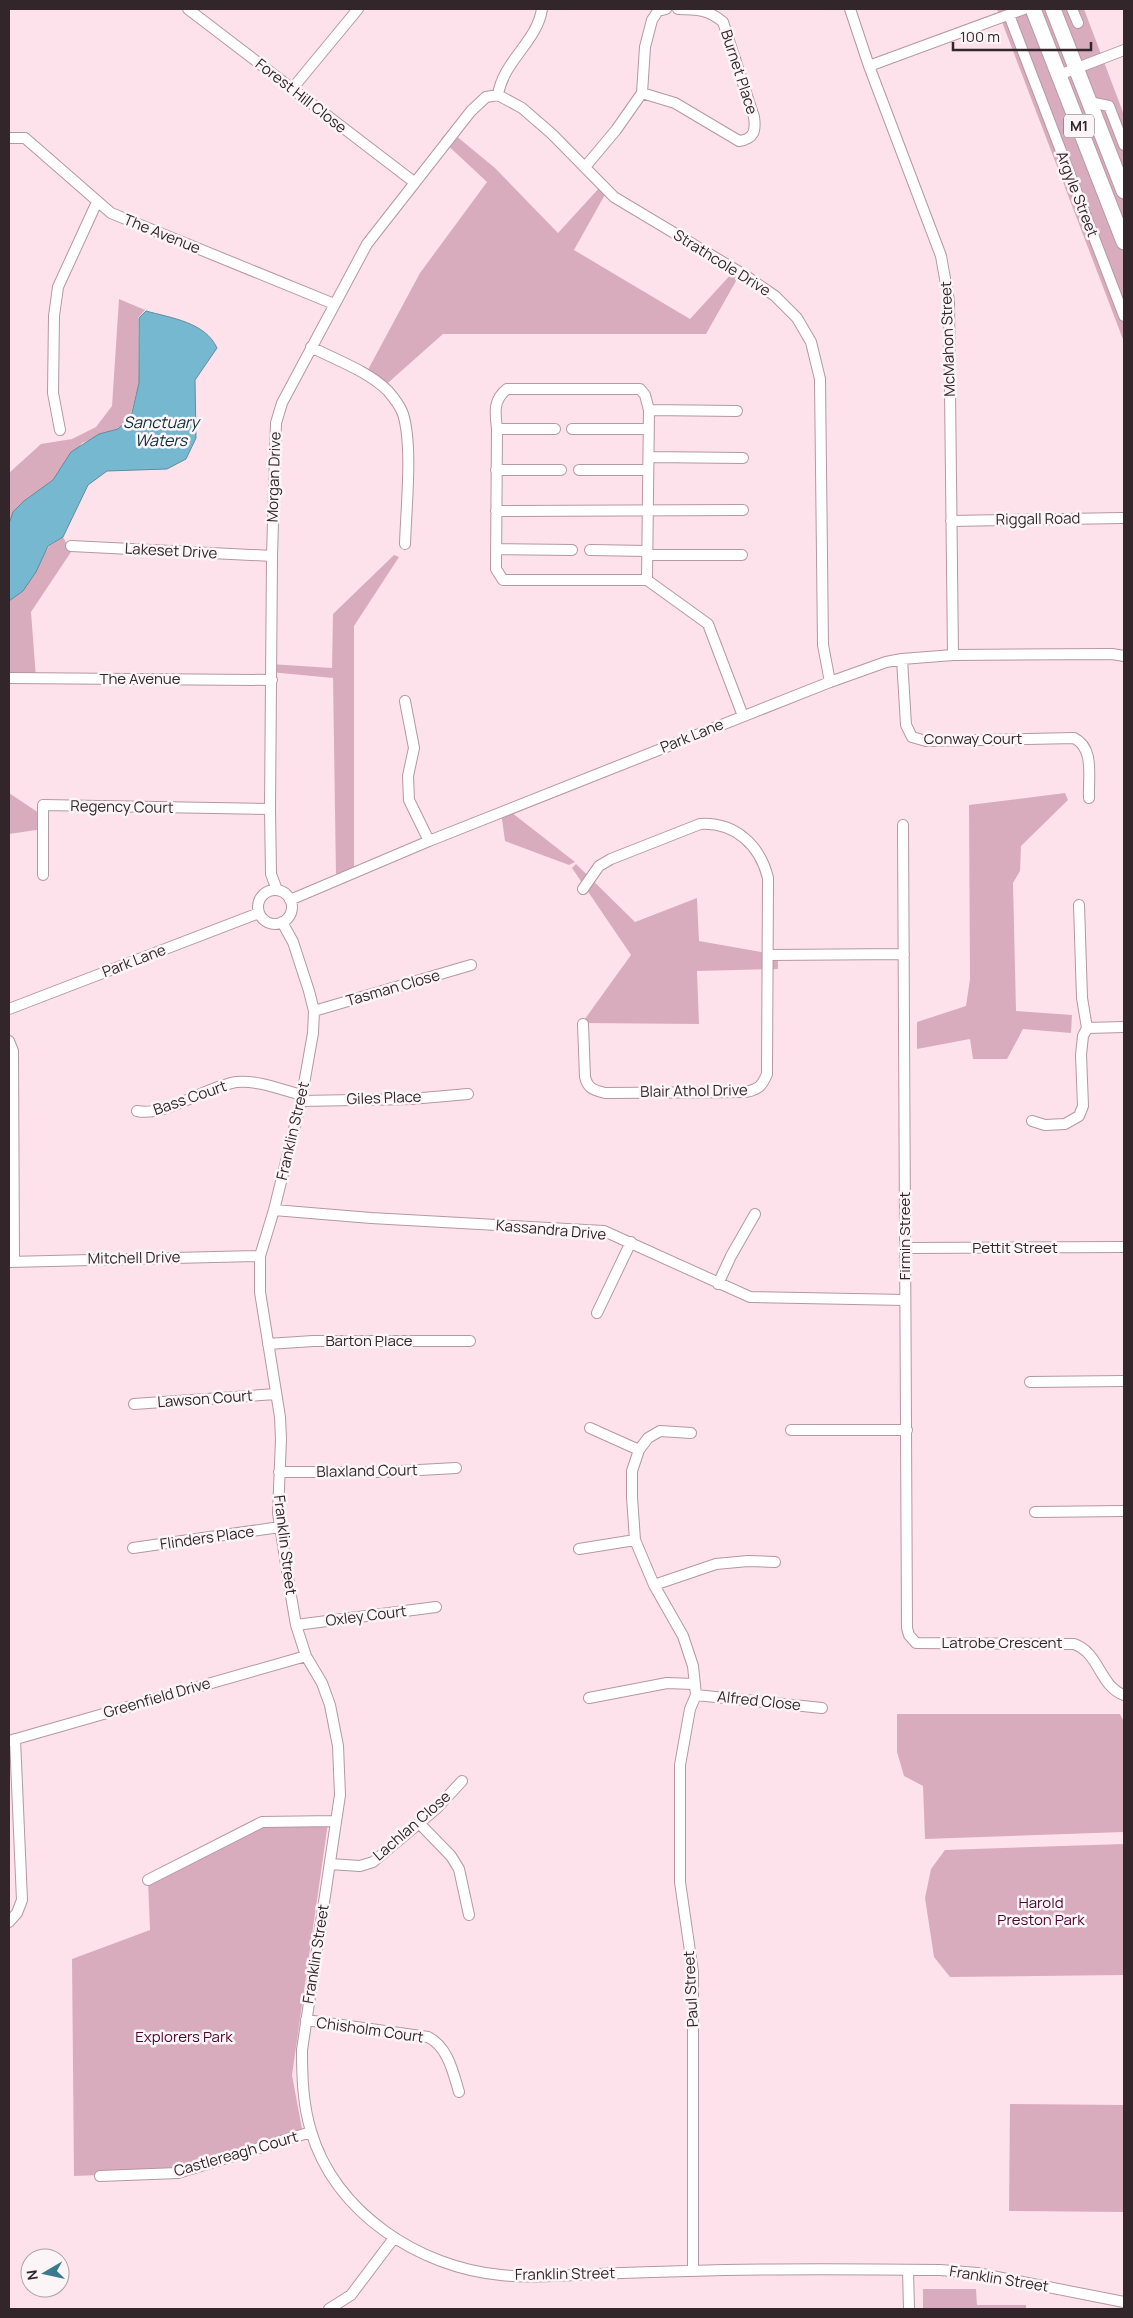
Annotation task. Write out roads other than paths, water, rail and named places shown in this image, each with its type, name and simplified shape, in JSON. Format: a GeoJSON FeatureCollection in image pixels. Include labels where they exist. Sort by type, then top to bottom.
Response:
{"type":"FeatureCollection","features":[{"type":"Feature","properties":{"kind":"highway","name":"M1"},"geometry":{"type":"LineString","coordinates":[[1033,9],[1124,242]]}},
{"type":"Feature","properties":{"kind":"highway","name":"M1"},"geometry":{"type":"LineString","coordinates":[[1053,9],[1124,191]]}},
{"type":"Feature","properties":{"kind":"street","name":"Forest Hill Close"},"geometry":{"type":"LineString","coordinates":[[188,9],[414,182]]}},
{"type":"Feature","properties":{"kind":"street"},"geometry":{"type":"LineString","coordinates":[[292,88],[358,9]]}},
{"type":"Feature","properties":{"kind":"street"},"geometry":{"type":"LineString","coordinates":[[498,95],[502,77],[534,33],[541,20],[542,9]]}},
{"type":"Feature","properties":{"kind":"street"},"geometry":{"type":"LineString","coordinates":[[585,167],[616,130],[642,93],[645,47],[652,20],[658,12],[666,9]]}},
{"type":"Feature","properties":{"kind":"street","name":"Burnet Place"},"geometry":{"type":"LineString","coordinates":[[642,93],[675,103],[739,141],[747,140],[753,135],[756,128],[723,22],[703,10],[678,9]]}},
{"type":"Feature","properties":{"kind":"street","name":"McMahon Street"},"geometry":{"type":"LineString","coordinates":[[850,9],[869,66],[941,256],[946,281],[949,301],[954,655]]}},
{"type":"Feature","properties":{"kind":"street"},"geometry":{"type":"LineString","coordinates":[[869,66],[1024,9]]}},
{"type":"Feature","properties":{"kind":"street"},"geometry":{"type":"LineString","coordinates":[[1072,9],[1078,24]]}},
{"type":"Feature","properties":{"kind":"street","name":"Argyle Street"},"geometry":{"type":"LineString","coordinates":[[1009,15],[1124,316]]}},
{"type":"Feature","properties":{"kind":"street"},"geometry":{"type":"LineString","coordinates":[[1059,75],[1124,50]]}},
{"type":"Feature","properties":{"kind":"street","name":"Strathcole Drive"},"geometry":{"type":"LineString","coordinates":[[498,95],[522,108],[614,196],[746,276],[774,296],[797,318],[811,342],[820,379],[823,645],[830,682]]}},
{"type":"Feature","properties":{"kind":"street","name":"Morgan Drive"},"geometry":{"type":"LineString","coordinates":[[277,890],[271,874],[270,809],[272,556],[276,422],[282,403],[368,244],[414,182],[478,103],[486,97],[498,95]]}},
{"type":"Feature","properties":{"kind":"street"},"geometry":{"type":"LineString","coordinates":[[1089,102],[1109,106],[1124,145]]}},
{"type":"Feature","properties":{"kind":"street","name":"The Avenue"},"geometry":{"type":"LineString","coordinates":[[9,138],[25,138],[111,213],[334,304]]}},
{"type":"Feature","properties":{"kind":"street"},"geometry":{"type":"LineString","coordinates":[[60,430],[53,393],[54,316],[58,287],[97,202]]}},
{"type":"Feature","properties":{"kind":"street"},"geometry":{"type":"LineString","coordinates":[[312,347],[371,378],[397,401],[403,412],[406,429],[407,464],[405,544]]}},
{"type":"Feature","properties":{"kind":"street"},"geometry":{"type":"LineString","coordinates":[[647,580],[649,410],[645,395],[640,389],[507,389],[499,396],[495,406],[497,429],[496,569],[502,580],[647,580],[708,624],[743,716]]}},
{"type":"Feature","properties":{"kind":"street"},"geometry":{"type":"LineString","coordinates":[[649,410],[737,411]]}},
{"type":"Feature","properties":{"kind":"street"},"geometry":{"type":"LineString","coordinates":[[497,429],[555,429]]}},
{"type":"Feature","properties":{"kind":"street"},"geometry":{"type":"LineString","coordinates":[[572,429],[649,430]]}},
{"type":"Feature","properties":{"kind":"street"},"geometry":{"type":"LineString","coordinates":[[649,458],[743,458]]}},
{"type":"Feature","properties":{"kind":"street"},"geometry":{"type":"LineString","coordinates":[[496,470],[561,470]]}},
{"type":"Feature","properties":{"kind":"street"},"geometry":{"type":"LineString","coordinates":[[579,470],[648,470]]}},
{"type":"Feature","properties":{"kind":"street"},"geometry":{"type":"LineString","coordinates":[[496,511],[647,512],[743,510]]}},
{"type":"Feature","properties":{"kind":"street","name":"Riggall Road"},"geometry":{"type":"LineString","coordinates":[[951,521],[1124,518]]}},
{"type":"Feature","properties":{"kind":"street","name":"Lakeset Drive"},"geometry":{"type":"LineString","coordinates":[[71,546],[272,556]]}},
{"type":"Feature","properties":{"kind":"street"},"geometry":{"type":"LineString","coordinates":[[496,549],[572,550]]}},
{"type":"Feature","properties":{"kind":"street"},"geometry":{"type":"LineString","coordinates":[[590,550],[742,555]]}},
{"type":"Feature","properties":{"kind":"street","name":"Park Lane"},"geometry":{"type":"LineString","coordinates":[[290,900],[429,841],[743,716],[886,662],[954,655],[1112,654],[1124,652]]}},
{"type":"Feature","properties":{"kind":"street","name":"Park Lane"},"geometry":{"type":"LineString","coordinates":[[1112,654],[1124,656]]}},
{"type":"Feature","properties":{"kind":"street","name":"Conway Court"},"geometry":{"type":"LineString","coordinates":[[902,659],[906,725],[912,737],[926,741],[1074,738],[1085,740],[1088,750],[1088,798]]}},
{"type":"Feature","properties":{"kind":"street","name":"The Avenue"},"geometry":{"type":"LineString","coordinates":[[9,678],[272,680]]}},
{"type":"Feature","properties":{"kind":"street"},"geometry":{"type":"LineString","coordinates":[[405,701],[414,748],[408,776],[410,800],[429,841]]}},
{"type":"Feature","properties":{"kind":"street","name":"Regency Court"},"geometry":{"type":"LineString","coordinates":[[43,875],[43,805],[270,809]]}},
{"type":"Feature","properties":{"kind":"street","name":"Blair Athol Drive"},"geometry":{"type":"LineString","coordinates":[[583,889],[599,866],[611,859],[700,824],[715,823],[730,828],[745,838],[756,849],[764,864],[768,878],[768,1062],[766,1074],[762,1085],[757,1090],[746,1092],[614,1093],[593,1090],[587,1085],[585,1077],[584,1024]]}},
{"type":"Feature","properties":{"kind":"street","name":"Firmin Street"},"geometry":{"type":"LineString","coordinates":[[903,825],[907,1430],[906,1618],[909,1635],[916,1643]]}},
{"type":"Feature","properties":{"kind":"street","name":"Morgan Drive"},"geometry":{"type":"LineString","coordinates":[[262,897],[271,874]]}},
{"type":"Feature","properties":{"kind":"street"},"geometry":{"type":"LineString","coordinates":[[277,890],[290,900],[291,910],[287,919],[277,924],[266,922],[259,913],[258,907],[266,893],[277,890]]}},
{"type":"Feature","properties":{"kind":"street"},"geometry":{"type":"LineString","coordinates":[[1032,1121],[1045,1125],[1054,1125],[1074,1121],[1079,1116],[1083,1106],[1082,1044],[1087,1028],[1082,998],[1079,906]]}},
{"type":"Feature","properties":{"kind":"street","name":"Park Lane"},"geometry":{"type":"LineString","coordinates":[[9,1009],[259,913]]}},
{"type":"Feature","properties":{"kind":"street","name":"Franklin Street"},"geometry":{"type":"LineString","coordinates":[[282,922],[299,959],[314,1011],[311,1054],[274,1210],[260,1256],[260,1292],[281,1439],[279,1472],[280,1527],[296,1625],[306,1656],[322,1683],[330,1705],[338,1746],[340,1795],[306,2020],[302,2078],[311,2132],[323,2159],[347,2195],[367,2218],[394,2238],[448,2264],[501,2275],[541,2276],[693,2270],[908,2270],[977,2273],[1124,2302]]}},
{"type":"Feature","properties":{"kind":"street"},"geometry":{"type":"LineString","coordinates":[[768,955],[904,954]]}},
{"type":"Feature","properties":{"kind":"street","name":"Tasman Close"},"geometry":{"type":"LineString","coordinates":[[314,1011],[472,965]]}},
{"type":"Feature","properties":{"kind":"street"},"geometry":{"type":"LineString","coordinates":[[1087,1028],[1124,1027]]}},
{"type":"Feature","properties":{"kind":"street"},"geometry":{"type":"LineString","coordinates":[[9,1041],[13,1051],[11,1149],[12,1262]]}},
{"type":"Feature","properties":{"kind":"street","name":"Bass Court"},"geometry":{"type":"LineString","coordinates":[[137,1111],[146,1113],[161,1109],[236,1082],[248,1082],[301,1098]]}},
{"type":"Feature","properties":{"kind":"street","name":"Giles Place"},"geometry":{"type":"LineString","coordinates":[[301,1098],[411,1098],[468,1094]]}},
{"type":"Feature","properties":{"kind":"street","name":"Kassandra Drive"},"geometry":{"type":"LineString","coordinates":[[274,1210],[371,1218],[604,1231],[750,1298],[905,1300]]}},
{"type":"Feature","properties":{"kind":"street"},"geometry":{"type":"LineString","coordinates":[[718,1284],[731,1256],[755,1214]]}},
{"type":"Feature","properties":{"kind":"street"},"geometry":{"type":"LineString","coordinates":[[597,1313],[631,1242]]}},
{"type":"Feature","properties":{"kind":"street","name":"Pettit Street"},"geometry":{"type":"LineString","coordinates":[[905,1248],[1124,1247]]}},
{"type":"Feature","properties":{"kind":"street","name":"Mitchell Drive"},"geometry":{"type":"LineString","coordinates":[[12,1262],[260,1256]]}},
{"type":"Feature","properties":{"kind":"street","name":"Barton Place"},"geometry":{"type":"LineString","coordinates":[[268,1344],[313,1340],[470,1341]]}},
{"type":"Feature","properties":{"kind":"street"},"geometry":{"type":"LineString","coordinates":[[1030,1382],[1124,1381]]}},
{"type":"Feature","properties":{"kind":"street","name":"Lawson Court"},"geometry":{"type":"LineString","coordinates":[[134,1404],[276,1394]]}},
{"type":"Feature","properties":{"kind":"street"},"geometry":{"type":"LineString","coordinates":[[590,1428],[639,1450]]}},
{"type":"Feature","properties":{"kind":"street"},"geometry":{"type":"LineString","coordinates":[[791,1430],[907,1430]]}},
{"type":"Feature","properties":{"kind":"street"},"geometry":{"type":"LineString","coordinates":[[690,1433],[660,1431],[648,1438],[639,1450],[632,1471],[636,1540],[654,1585],[682,1636],[693,1666],[693,1684],[696,1695]]}},
{"type":"Feature","properties":{"kind":"street","name":"Blaxland Court"},"geometry":{"type":"LineString","coordinates":[[279,1472],[383,1472],[456,1468]]}},
{"type":"Feature","properties":{"kind":"street"},"geometry":{"type":"LineString","coordinates":[[1035,1512],[1124,1512]]}},
{"type":"Feature","properties":{"kind":"street","name":"Flinders Place"},"geometry":{"type":"LineString","coordinates":[[133,1548],[280,1527]]}},
{"type":"Feature","properties":{"kind":"street"},"geometry":{"type":"LineString","coordinates":[[579,1549],[636,1540]]}},
{"type":"Feature","properties":{"kind":"street"},"geometry":{"type":"LineString","coordinates":[[654,1585],[716,1564],[748,1561],[774,1562]]}},
{"type":"Feature","properties":{"kind":"street","name":"Oxley Court"},"geometry":{"type":"LineString","coordinates":[[296,1625],[436,1607]]}},
{"type":"Feature","properties":{"kind":"street","name":"Latrobe Crescent"},"geometry":{"type":"LineString","coordinates":[[916,1643],[1074,1644],[1091,1654],[1112,1688],[1124,1695]]}},
{"type":"Feature","properties":{"kind":"street","name":"Greenfield Drive"},"geometry":{"type":"LineString","coordinates":[[12,1740],[306,1656]]}},
{"type":"Feature","properties":{"kind":"street"},"geometry":{"type":"LineString","coordinates":[[589,1698],[666,1683],[693,1684]]}},
{"type":"Feature","properties":{"kind":"street","name":"Alfred Close"},"geometry":{"type":"LineString","coordinates":[[696,1695],[822,1708]]}},
{"type":"Feature","properties":{"kind":"street","name":"Paul Street"},"geometry":{"type":"LineString","coordinates":[[693,2270],[693,1972],[680,1882],[680,1765],[690,1709],[696,1695]]}},
{"type":"Feature","properties":{"kind":"street"},"geometry":{"type":"LineString","coordinates":[[9,1922],[18,1913],[22,1900],[12,1740]]}},
{"type":"Feature","properties":{"kind":"street","name":"Lachlan Close"},"geometry":{"type":"LineString","coordinates":[[330,1864],[360,1866],[373,1862],[436,1809],[462,1781]]}},
{"type":"Feature","properties":{"kind":"street"},"geometry":{"type":"LineString","coordinates":[[148,1880],[262,1822],[336,1821]]}},
{"type":"Feature","properties":{"kind":"street"},"geometry":{"type":"LineString","coordinates":[[419,1823],[451,1856],[459,1869],[469,1915]]}},
{"type":"Feature","properties":{"kind":"street","name":"Chisholm Court"},"geometry":{"type":"LineString","coordinates":[[306,2020],[428,2037],[438,2042],[444,2052],[459,2092]]}},
{"type":"Feature","properties":{"kind":"street","name":"Castlereagh Court"},"geometry":{"type":"LineString","coordinates":[[100,2176],[178,2173],[311,2132]]}},
{"type":"Feature","properties":{"kind":"street"},"geometry":{"type":"LineString","coordinates":[[329,2309],[351,2295],[394,2238]]}},
{"type":"Feature","properties":{"kind":"street"},"geometry":{"type":"LineString","coordinates":[[908,2270],[909,2309]]}},
{"type":"Feature","properties":{"kind":"water","name":"Sanctuary Waters"},"geometry":{"type":"Polygon","coordinates":[[[146,311],[186,322],[196,327],[212,339],[217,348],[195,380],[196,438],[186,459],[167,469],[107,471],[88,485],[63,537],[48,546],[36,572],[23,591],[9,601],[9,524],[13,512],[24,501],[53,480],[71,452],[99,434],[118,429],[131,417],[139,383],[139,318],[146,311]]]}},
{"type":"Feature","properties":{"kind":"park label","name":"Harold Preston Park"},"geometry":{"type":"Point","coordinates":[1041,1912]}},
{"type":"Feature","properties":{"kind":"park label","name":"Explorers Park"},"geometry":{"type":"Point","coordinates":[184,2037]}}]}
